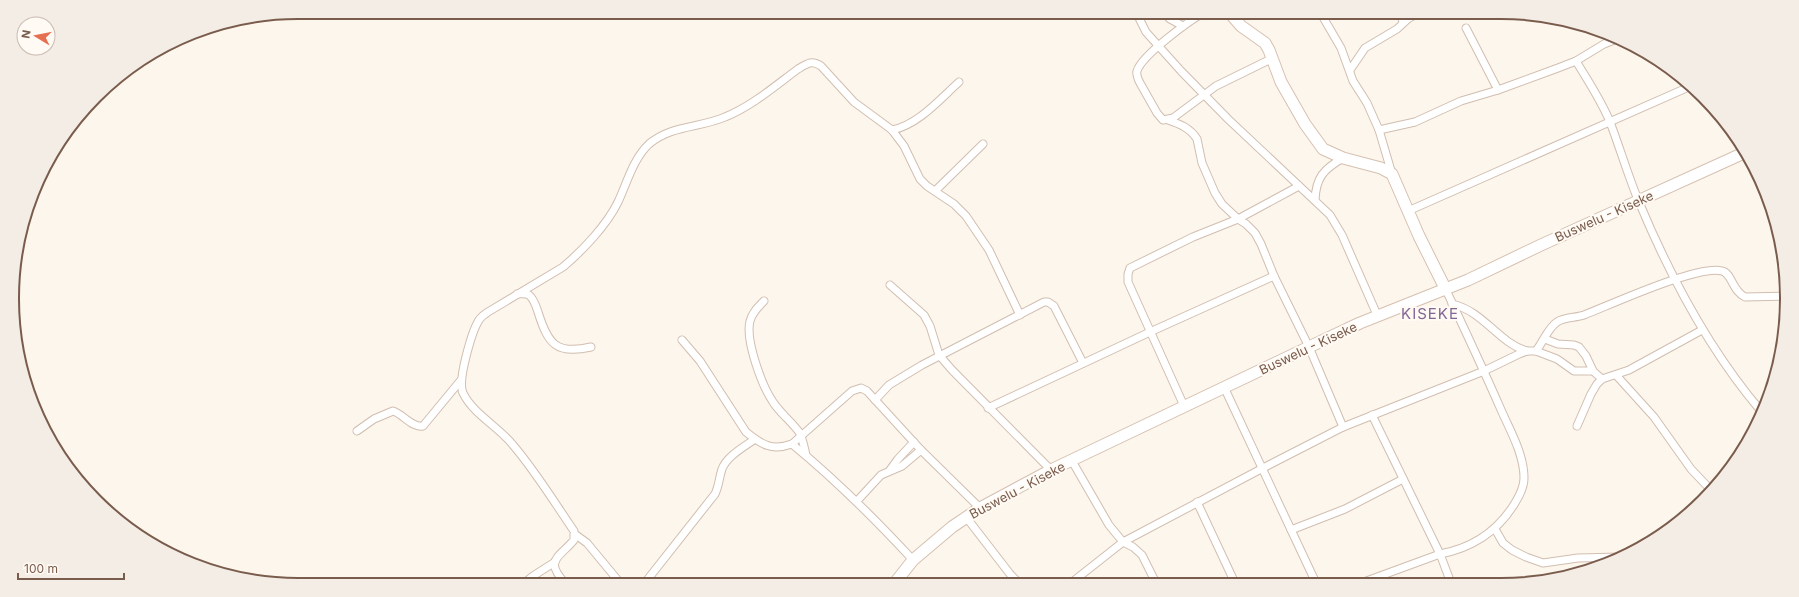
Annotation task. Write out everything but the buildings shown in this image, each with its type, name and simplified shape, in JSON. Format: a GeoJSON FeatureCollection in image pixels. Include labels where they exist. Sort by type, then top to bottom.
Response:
{"type":"FeatureCollection","features":[{"type":"Feature","properties":{"kind":"main road"},"geometry":{"type":"LineString","coordinates":[[1235,19],[1241,26],[1265,43],[1281,82],[1311,135],[1323,149],[1343,158],[1381,168],[1392,174],[1446,290]]}},
{"type":"Feature","properties":{"kind":"main road","name":"Buswelu - Kiseke"},"geometry":{"type":"LineString","coordinates":[[899,578],[914,560],[940,536],[966,517],[1051,470],[1308,347],[1446,290],[1638,200],[1740,155]]}},
{"type":"Feature","properties":{"kind":"street"},"geometry":{"type":"LineString","coordinates":[[1139,19],[1142,26],[1159,46],[1204,95],[1330,215],[1336,224],[1378,317]]}},
{"type":"Feature","properties":{"kind":"street"},"geometry":{"type":"LineString","coordinates":[[1169,19],[1183,26]]}},
{"type":"Feature","properties":{"kind":"street"},"geometry":{"type":"LineString","coordinates":[[1194,19],[1159,46],[1141,64],[1137,78],[1160,117],[1164,120],[1181,124],[1197,138],[1208,178],[1215,193],[1222,204],[1255,233],[1308,347],[1342,427]]}},
{"type":"Feature","properties":{"kind":"street"},"geometry":{"type":"LineString","coordinates":[[1324,19],[1341,48],[1353,81],[1367,103],[1379,130],[1392,174]]}},
{"type":"Feature","properties":{"kind":"street"},"geometry":{"type":"LineString","coordinates":[[1350,70],[1365,48],[1397,29],[1403,22],[1408,19]]}},
{"type":"Feature","properties":{"kind":"street"},"geometry":{"type":"LineString","coordinates":[[1466,28],[1498,90]]}},
{"type":"Feature","properties":{"kind":"street"},"geometry":{"type":"LineString","coordinates":[[1379,130],[1415,122],[1461,101],[1498,90],[1576,61],[1610,42]]}},
{"type":"Feature","properties":{"kind":"street"},"geometry":{"type":"LineString","coordinates":[[1168,120],[1227,81],[1271,59]]}},
{"type":"Feature","properties":{"kind":"street"},"geometry":{"type":"LineString","coordinates":[[1576,61],[1593,89],[1610,122],[1638,200],[1675,279],[1702,330],[1758,407]]}},
{"type":"Feature","properties":{"kind":"street"},"geometry":{"type":"LineString","coordinates":[[616,578],[587,543],[576,535],[540,479],[514,446],[467,400],[463,392],[461,380],[472,335],[480,319],[517,294],[563,267],[583,247],[617,203],[640,154],[659,136],[673,129],[707,123],[744,108],[808,63],[815,62],[821,66],[854,102],[892,130],[904,146],[920,179],[927,186],[954,204],[978,232],[989,250],[1020,315]]}},
{"type":"Feature","properties":{"kind":"street"},"geometry":{"type":"LineString","coordinates":[[892,130],[905,127],[959,82]]}},
{"type":"Feature","properties":{"kind":"street"},"geometry":{"type":"LineString","coordinates":[[1408,211],[1685,88]]}},
{"type":"Feature","properties":{"kind":"street"},"geometry":{"type":"LineString","coordinates":[[935,191],[983,144]]}},
{"type":"Feature","properties":{"kind":"street"},"geometry":{"type":"LineString","coordinates":[[1314,200],[1316,188],[1324,172],[1332,164],[1343,158]]}},
{"type":"Feature","properties":{"kind":"street"},"geometry":{"type":"LineString","coordinates":[[1184,406],[1128,282],[1130,268],[1194,237],[1238,219],[1299,186]]}},
{"type":"Feature","properties":{"kind":"street"},"geometry":{"type":"LineString","coordinates":[[1536,351],[1553,326],[1561,320],[1584,315],[1675,279],[1704,272],[1721,270],[1728,275],[1735,290],[1740,295],[1745,297],[1780,296]]}},
{"type":"Feature","properties":{"kind":"street"},"geometry":{"type":"LineString","coordinates":[[988,408],[1274,276]]}},
{"type":"Feature","properties":{"kind":"street"},"geometry":{"type":"LineString","coordinates":[[890,285],[924,314],[930,326],[939,355],[988,408],[1051,470]]}},
{"type":"Feature","properties":{"kind":"street"},"geometry":{"type":"LineString","coordinates":[[1375,578],[1440,554],[1465,547],[1480,540],[1495,529],[1509,513],[1521,494],[1524,478],[1522,458],[1484,371],[1446,290]]}},
{"type":"Feature","properties":{"kind":"street"},"geometry":{"type":"LineString","coordinates":[[517,294],[526,294],[533,300],[544,330],[549,340],[555,345],[570,350],[591,347]]}},
{"type":"Feature","properties":{"kind":"street"},"geometry":{"type":"LineString","coordinates":[[764,301],[757,308],[750,321],[752,344],[759,374],[764,388],[773,402],[801,437],[806,455]]}},
{"type":"Feature","properties":{"kind":"street"},"geometry":{"type":"LineString","coordinates":[[875,400],[889,385],[939,355],[1044,302],[1048,302],[1054,306],[1083,363]]}},
{"type":"Feature","properties":{"kind":"street"},"geometry":{"type":"LineString","coordinates":[[1452,304],[1475,313],[1509,344],[1528,351],[1536,351],[1557,359],[1574,371],[1593,371]]}},
{"type":"Feature","properties":{"kind":"street"},"geometry":{"type":"LineString","coordinates":[[1577,426],[1591,394],[1602,379],[1629,370],[1702,330]]}},
{"type":"Feature","properties":{"kind":"street"},"geometry":{"type":"LineString","coordinates":[[1545,339],[1558,344],[1574,345],[1579,347],[1586,356],[1593,371],[1602,379]]}},
{"type":"Feature","properties":{"kind":"street"},"geometry":{"type":"LineString","coordinates":[[682,340],[700,361],[746,432],[755,439],[770,447],[784,447],[792,444],[852,391],[861,388],[867,391],[921,450],[980,508]]}},
{"type":"Feature","properties":{"kind":"street"},"geometry":{"type":"LineString","coordinates":[[1078,578],[1123,542],[1342,427],[1484,371],[1528,351]]}},
{"type":"Feature","properties":{"kind":"street"},"geometry":{"type":"LineString","coordinates":[[1616,375],[1654,417],[1692,469],[1707,487]]}},
{"type":"Feature","properties":{"kind":"street"},"geometry":{"type":"LineString","coordinates":[[357,431],[374,419],[392,411],[398,413],[416,426],[423,426],[461,380]]}},
{"type":"Feature","properties":{"kind":"street"},"geometry":{"type":"LineString","coordinates":[[1224,387],[1314,578]]}},
{"type":"Feature","properties":{"kind":"street"},"geometry":{"type":"LineString","coordinates":[[1372,415],[1440,554],[1449,578]]}},
{"type":"Feature","properties":{"kind":"street"},"geometry":{"type":"LineString","coordinates":[[649,578],[715,494],[718,488],[722,468],[727,461],[755,439]]}},
{"type":"Feature","properties":{"kind":"street"},"geometry":{"type":"LineString","coordinates":[[890,470],[898,458],[914,442]]}},
{"type":"Feature","properties":{"kind":"street"},"geometry":{"type":"LineString","coordinates":[[792,444],[857,501],[914,560]]}},
{"type":"Feature","properties":{"kind":"street"},"geometry":{"type":"LineString","coordinates":[[857,501],[877,478],[890,470],[902,466],[921,450]]}},
{"type":"Feature","properties":{"kind":"street"},"geometry":{"type":"LineString","coordinates":[[1072,460],[1105,519],[1123,542],[1137,550],[1142,555],[1154,578]]}},
{"type":"Feature","properties":{"kind":"street"},"geometry":{"type":"LineString","coordinates":[[1291,530],[1345,508],[1403,479]]}},
{"type":"Feature","properties":{"kind":"street"},"geometry":{"type":"LineString","coordinates":[[1197,502],[1232,578]]}},
{"type":"Feature","properties":{"kind":"street"},"geometry":{"type":"LineString","coordinates":[[966,517],[1015,578]]}},
{"type":"Feature","properties":{"kind":"street"},"geometry":{"type":"LineString","coordinates":[[1495,529],[1503,543],[1512,550],[1543,563],[1578,558],[1606,557]]}},
{"type":"Feature","properties":{"kind":"street"},"geometry":{"type":"LineString","coordinates":[[531,578],[555,562],[560,553],[573,542],[576,535]]}},
{"type":"Feature","properties":{"kind":"street"},"geometry":{"type":"LineString","coordinates":[[555,562],[556,574],[560,578]]}},
{"type":"Feature","properties":{"kind":"district","name":"KISEKE"},"geometry":{"type":"Point","coordinates":[1430,313]}}]}
